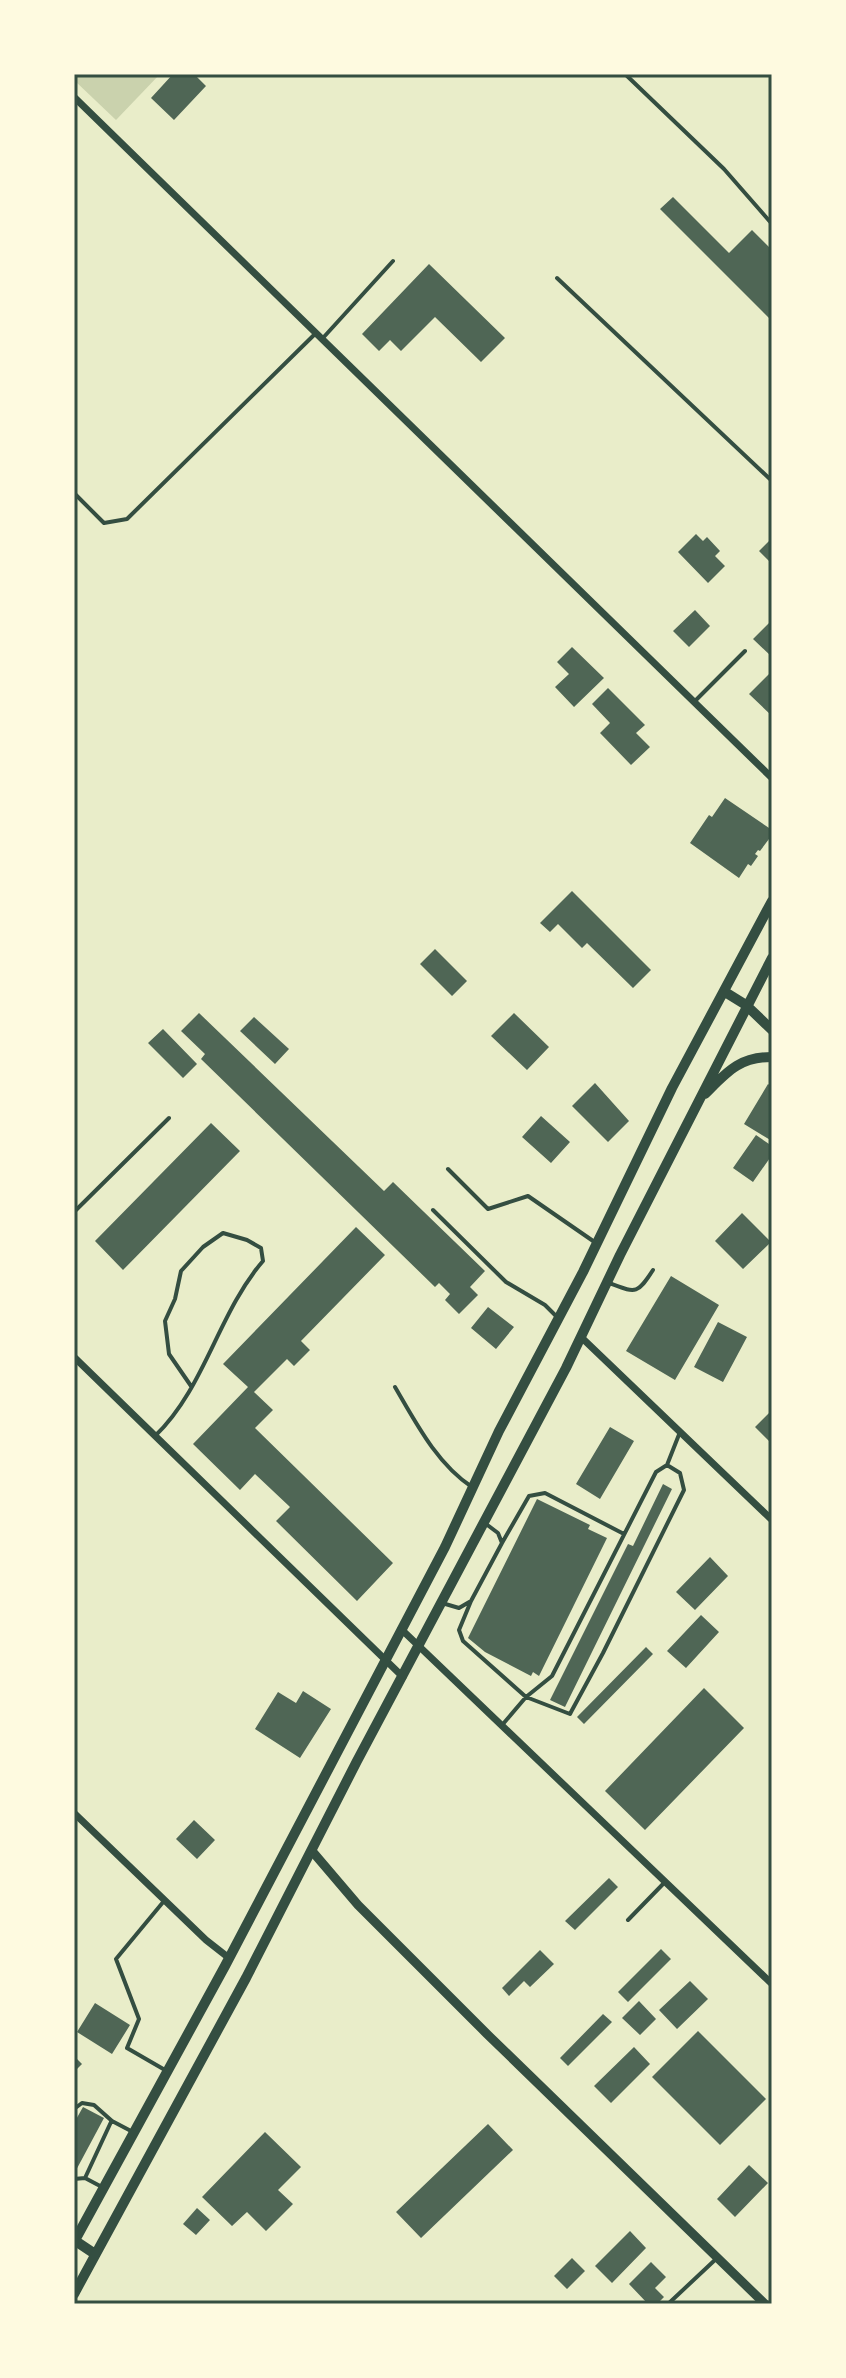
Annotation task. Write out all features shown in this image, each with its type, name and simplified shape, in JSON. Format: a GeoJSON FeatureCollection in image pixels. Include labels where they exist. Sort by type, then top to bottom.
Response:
{"type":"FeatureCollection","features":[{"type":"Feature","properties":{"kind":"main road"},"geometry":{"type":"LineString","coordinates":[[95,2254],[74,2241],[229,1958],[386,1659],[672,1088],[772,901]]}},
{"type":"Feature","properties":{"kind":"main road"},"geometry":{"type":"LineString","coordinates":[[74,2294],[484,1523],[772,958]]}},
{"type":"Feature","properties":{"kind":"main road"},"geometry":{"type":"LineString","coordinates":[[725,992],[746,1005],[772,1030]]}},
{"type":"Feature","properties":{"kind":"main road"},"geometry":{"type":"LineString","coordinates":[[698,1101],[735,1064],[758,1057],[772,1057]]}},
{"type":"Feature","properties":{"kind":"street"},"geometry":{"type":"LineString","coordinates":[[74,97],[772,778]]}},
{"type":"Feature","properties":{"kind":"street"},"geometry":{"type":"LineString","coordinates":[[581,1337],[772,1520]]}},
{"type":"Feature","properties":{"kind":"street"},"geometry":{"type":"LineString","coordinates":[[74,1357],[403,1677]]}},
{"type":"Feature","properties":{"kind":"street"},"geometry":{"type":"LineString","coordinates":[[401,1629],[772,1984]]}},
{"type":"Feature","properties":{"kind":"street"},"geometry":{"type":"LineString","coordinates":[[74,1813],[229,1958]]}},
{"type":"Feature","properties":{"kind":"street"},"geometry":{"type":"LineString","coordinates":[[312,1851],[358,1905],[765,2304]]}},
{"type":"Feature","properties":{"kind":"lane"},"geometry":{"type":"LineString","coordinates":[[625,74],[724,169],[772,224]]}},
{"type":"Feature","properties":{"kind":"lane"},"geometry":{"type":"LineString","coordinates":[[74,493],[104,523],[127,519],[393,261]]}},
{"type":"Feature","properties":{"kind":"lane"},"geometry":{"type":"LineString","coordinates":[[557,278],[772,481]]}},
{"type":"Feature","properties":{"kind":"lane"},"geometry":{"type":"LineString","coordinates":[[694,702],[745,651]]}},
{"type":"Feature","properties":{"kind":"lane"},"geometry":{"type":"LineString","coordinates":[[74,1212],[169,1118]]}},
{"type":"Feature","properties":{"kind":"lane"},"geometry":{"type":"LineString","coordinates":[[448,1169],[488,1209],[528,1196],[596,1243]]}},
{"type":"Feature","properties":{"kind":"lane"},"geometry":{"type":"LineString","coordinates":[[433,1210],[506,1282],[545,1305],[559,1318]]}},
{"type":"Feature","properties":{"kind":"lane"},"geometry":{"type":"LineString","coordinates":[[155,1436],[172,1420],[191,1386],[237,1296],[263,1261],[261,1248],[247,1240],[223,1233],[203,1247],[181,1271],[175,1299],[165,1321],[169,1354],[191,1386]]}},
{"type":"Feature","properties":{"kind":"lane"},"geometry":{"type":"LineString","coordinates":[[607,1283],[634,1292],[641,1289],[653,1270]]}},
{"type":"Feature","properties":{"kind":"lane"},"geometry":{"type":"LineString","coordinates":[[395,1387],[422,1433],[455,1476],[474,1488]]}},
{"type":"Feature","properties":{"kind":"lane"},"geometry":{"type":"LineString","coordinates":[[503,1724],[526,1697],[552,1676],[656,1472],[667,1465],[680,1432]]}},
{"type":"Feature","properties":{"kind":"lane"},"geometry":{"type":"LineString","coordinates":[[624,1534],[545,1493],[529,1496],[471,1601],[459,1630],[463,1641],[526,1697],[570,1714],[684,1490],[680,1473],[667,1465]]}},
{"type":"Feature","properties":{"kind":"lane"},"geometry":{"type":"LineString","coordinates":[[484,1523],[498,1533],[502,1543]]}},
{"type":"Feature","properties":{"kind":"lane"},"geometry":{"type":"LineString","coordinates":[[442,1603],[459,1608],[471,1601]]}},
{"type":"Feature","properties":{"kind":"lane"},"geometry":{"type":"LineString","coordinates":[[628,1920],[666,1881]]}},
{"type":"Feature","properties":{"kind":"lane"},"geometry":{"type":"LineString","coordinates":[[165,1900],[116,1959],[139,2019],[127,2048],[167,2071]]}},
{"type":"Feature","properties":{"kind":"lane"},"geometry":{"type":"LineString","coordinates":[[74,2109],[82,2103],[94,2105],[112,2121],[133,2132]]}},
{"type":"Feature","properties":{"kind":"lane"},"geometry":{"type":"LineString","coordinates":[[85,2178],[112,2121]]}},
{"type":"Feature","properties":{"kind":"lane"},"geometry":{"type":"LineString","coordinates":[[74,2179],[85,2178],[104,2188]]}},
{"type":"Feature","properties":{"kind":"lane"},"geometry":{"type":"LineString","coordinates":[[668,2304],[717,2257]]}},
{"type":"Feature","properties":{"kind":"green space"},"geometry":{"type":"Polygon","coordinates":[[[74,74],[160,74],[116,120],[74,80],[74,74]]]}},
{"type":"Feature","properties":{"kind":"building"},"geometry":{"type":"Polygon","coordinates":[[[173,74],[194,74],[206,86],[174,120],[151,98],[173,74]]]}},
{"type":"Feature","properties":{"kind":"building"},"geometry":{"type":"Polygon","coordinates":[[[673,197],[729,253],[752,230],[772,250],[772,321],[660,209],[673,197]]]}},
{"type":"Feature","properties":{"kind":"building"},"geometry":{"type":"Polygon","coordinates":[[[429,264],[505,338],[481,362],[435,317],[401,351],[390,340],[379,351],[362,334],[429,264]]]}},
{"type":"Feature","properties":{"kind":"building"},"geometry":{"type":"Polygon","coordinates":[[[696,534],[703,541],[707,537],[720,551],[715,556],[725,566],[708,583],[678,552],[696,534]]]}},
{"type":"Feature","properties":{"kind":"building"},"geometry":{"type":"Polygon","coordinates":[[[772,538],[772,564],[759,551],[772,538]]]}},
{"type":"Feature","properties":{"kind":"building"},"geometry":{"type":"Polygon","coordinates":[[[695,610],[710,626],[689,647],[673,631],[695,610]]]}},
{"type":"Feature","properties":{"kind":"building"},"geometry":{"type":"Polygon","coordinates":[[[772,620],[772,657],[753,639],[772,620]]]}},
{"type":"Feature","properties":{"kind":"building"},"geometry":{"type":"Polygon","coordinates":[[[572,647],[604,678],[574,707],[555,687],[569,674],[557,662],[572,647]]]}},
{"type":"Feature","properties":{"kind":"building"},"geometry":{"type":"Polygon","coordinates":[[[772,671],[772,716],[749,694],[772,671]]]}},
{"type":"Feature","properties":{"kind":"building"},"geometry":{"type":"Polygon","coordinates":[[[608,688],[645,725],[636,733],[650,747],[631,765],[600,733],[610,723],[592,704],[608,688]]]}},
{"type":"Feature","properties":{"kind":"building"},"geometry":{"type":"Polygon","coordinates":[[[725,798],[772,830],[772,835],[755,854],[758,856],[739,878],[690,843],[725,798]]]}},
{"type":"Feature","properties":{"kind":"building"},"geometry":{"type":"Polygon","coordinates":[[[572,891],[651,970],[633,988],[587,943],[582,948],[558,924],[550,932],[540,923],[572,891]]]}},
{"type":"Feature","properties":{"kind":"building"},"geometry":{"type":"Polygon","coordinates":[[[435,949],[467,981],[452,996],[420,964],[435,949]]]}},
{"type":"Feature","properties":{"kind":"building"},"geometry":{"type":"Polygon","coordinates":[[[199,1013],[384,1191],[393,1182],[485,1271],[470,1287],[478,1295],[459,1314],[445,1300],[450,1294],[439,1283],[435,1287],[201,1059],[205,1054],[181,1031],[199,1013]]]}},
{"type":"Feature","properties":{"kind":"building"},"geometry":{"type":"Polygon","coordinates":[[[514,1013],[549,1047],[527,1070],[491,1036],[514,1013]]]}},
{"type":"Feature","properties":{"kind":"building"},"geometry":{"type":"Polygon","coordinates":[[[254,1017],[289,1049],[275,1064],[240,1031],[254,1017]]]}},
{"type":"Feature","properties":{"kind":"building"},"geometry":{"type":"Polygon","coordinates":[[[163,1029],[197,1064],[183,1078],[148,1043],[163,1029]]]}},
{"type":"Feature","properties":{"kind":"building"},"geometry":{"type":"Polygon","coordinates":[[[595,1083],[629,1121],[608,1142],[572,1106],[595,1083]]]}},
{"type":"Feature","properties":{"kind":"building"},"geometry":{"type":"Polygon","coordinates":[[[768,1084],[772,1087],[772,1141],[744,1124],[768,1084]]]}},
{"type":"Feature","properties":{"kind":"building"},"geometry":{"type":"Polygon","coordinates":[[[541,1116],[570,1142],[551,1163],[522,1137],[541,1116]]]}},
{"type":"Feature","properties":{"kind":"building"},"geometry":{"type":"Polygon","coordinates":[[[211,1123],[240,1151],[123,1270],[95,1241],[211,1123]]]}},
{"type":"Feature","properties":{"kind":"building"},"geometry":{"type":"Polygon","coordinates":[[[756,1135],[772,1146],[772,1155],[753,1182],[733,1168],[756,1135]]]}},
{"type":"Feature","properties":{"kind":"building"},"geometry":{"type":"Polygon","coordinates":[[[742,1213],[771,1242],[743,1269],[715,1241],[742,1213]]]}},
{"type":"Feature","properties":{"kind":"building"},"geometry":{"type":"Polygon","coordinates":[[[356,1227],[385,1255],[301,1341],[310,1350],[294,1366],[287,1359],[254,1392],[273,1410],[255,1428],[393,1563],[357,1601],[276,1521],[290,1507],[255,1474],[240,1490],[193,1444],[248,1387],[223,1364],[356,1227]]]}},
{"type":"Feature","properties":{"kind":"building"},"geometry":{"type":"Polygon","coordinates":[[[671,1276],[719,1305],[675,1380],[626,1351],[671,1276]]]}},
{"type":"Feature","properties":{"kind":"building"},"geometry":{"type":"Polygon","coordinates":[[[488,1307],[514,1327],[496,1349],[471,1328],[488,1307]]]}},
{"type":"Feature","properties":{"kind":"building"},"geometry":{"type":"Polygon","coordinates":[[[718,1322],[747,1337],[723,1382],[694,1367],[718,1322]]]}},
{"type":"Feature","properties":{"kind":"building"},"geometry":{"type":"Polygon","coordinates":[[[772,1410],[772,1444],[755,1427],[772,1410]]]}},
{"type":"Feature","properties":{"kind":"building"},"geometry":{"type":"Polygon","coordinates":[[[610,1427],[634,1441],[600,1499],[576,1484],[610,1427]]]}},
{"type":"Feature","properties":{"kind":"building"},"geometry":{"type":"Polygon","coordinates":[[[663,1484],[672,1489],[565,1707],[550,1700],[628,1544],[633,1546],[663,1484]]]}},
{"type":"Feature","properties":{"kind":"building"},"geometry":{"type":"Polygon","coordinates":[[[537,1499],[590,1525],[588,1529],[607,1538],[539,1676],[533,1672],[531,1676],[485,1652],[468,1638],[537,1499]]]}},
{"type":"Feature","properties":{"kind":"building"},"geometry":{"type":"Polygon","coordinates":[[[710,1557],[728,1576],[695,1610],[676,1592],[710,1557]]]}},
{"type":"Feature","properties":{"kind":"building"},"geometry":{"type":"Polygon","coordinates":[[[701,1615],[719,1632],[686,1668],[667,1651],[701,1615]]]}},
{"type":"Feature","properties":{"kind":"building"},"geometry":{"type":"Polygon","coordinates":[[[646,1647],[653,1654],[584,1724],[577,1717],[646,1647]]]}},
{"type":"Feature","properties":{"kind":"building"},"geometry":{"type":"Polygon","coordinates":[[[704,1688],[744,1728],[645,1830],[605,1791],[704,1688]]]}},
{"type":"Feature","properties":{"kind":"building"},"geometry":{"type":"Polygon","coordinates":[[[303,1691],[331,1709],[300,1758],[255,1729],[278,1692],[296,1703],[303,1691]]]}},
{"type":"Feature","properties":{"kind":"building"},"geometry":{"type":"Polygon","coordinates":[[[194,1820],[215,1840],[197,1859],[176,1839],[194,1820]]]}},
{"type":"Feature","properties":{"kind":"building"},"geometry":{"type":"Polygon","coordinates":[[[609,1878],[618,1887],[575,1930],[565,1921],[609,1878]]]}},
{"type":"Feature","properties":{"kind":"building"},"geometry":{"type":"Polygon","coordinates":[[[661,1949],[671,1959],[628,2002],[618,1992],[661,1949]]]}},
{"type":"Feature","properties":{"kind":"building"},"geometry":{"type":"Polygon","coordinates":[[[540,1950],[554,1964],[530,1987],[524,1981],[509,1996],[502,1988],[540,1950]]]}},
{"type":"Feature","properties":{"kind":"building"},"geometry":{"type":"Polygon","coordinates":[[[690,1981],[708,1999],[677,2029],[659,2010],[690,1981]]]}},
{"type":"Feature","properties":{"kind":"building"},"geometry":{"type":"Polygon","coordinates":[[[639,2001],[656,2019],[640,2035],[622,2018],[639,2001]]]}},
{"type":"Feature","properties":{"kind":"building"},"geometry":{"type":"Polygon","coordinates":[[[95,2003],[130,2025],[112,2054],[77,2032],[95,2003]]]}},
{"type":"Feature","properties":{"kind":"building"},"geometry":{"type":"Polygon","coordinates":[[[603,2014],[612,2022],[568,2066],[560,2058],[603,2014]]]}},
{"type":"Feature","properties":{"kind":"building"},"geometry":{"type":"Polygon","coordinates":[[[698,2031],[766,2099],[720,2145],[652,2077],[698,2031]]]}},
{"type":"Feature","properties":{"kind":"building"},"geometry":{"type":"Polygon","coordinates":[[[634,2047],[650,2064],[611,2103],[594,2086],[634,2047]]]}},
{"type":"Feature","properties":{"kind":"building"},"geometry":{"type":"Polygon","coordinates":[[[74,2056],[82,2064],[74,2072],[74,2056]]]}},
{"type":"Feature","properties":{"kind":"building"},"geometry":{"type":"Polygon","coordinates":[[[83,2107],[104,2118],[74,2174],[74,2123],[83,2107]]]}},
{"type":"Feature","properties":{"kind":"building"},"geometry":{"type":"Polygon","coordinates":[[[488,2124],[513,2150],[421,2238],[396,2212],[488,2124]]]}},
{"type":"Feature","properties":{"kind":"building"},"geometry":{"type":"Polygon","coordinates":[[[265,2132],[301,2167],[278,2190],[293,2204],[266,2231],[247,2212],[232,2226],[202,2197],[265,2132]]]}},
{"type":"Feature","properties":{"kind":"building"},"geometry":{"type":"Polygon","coordinates":[[[749,2165],[768,2183],[735,2217],[717,2199],[749,2165]]]}},
{"type":"Feature","properties":{"kind":"building"},"geometry":{"type":"Polygon","coordinates":[[[197,2208],[210,2220],[196,2235],[183,2224],[197,2208]]]}},
{"type":"Feature","properties":{"kind":"building"},"geometry":{"type":"Polygon","coordinates":[[[630,2231],[646,2248],[612,2283],[595,2266],[630,2231]]]}},
{"type":"Feature","properties":{"kind":"building"},"geometry":{"type":"Polygon","coordinates":[[[572,2258],[585,2271],[567,2289],[554,2276],[572,2258]]]}},
{"type":"Feature","properties":{"kind":"building"},"geometry":{"type":"Polygon","coordinates":[[[651,2262],[666,2277],[655,2288],[664,2297],[657,2304],[648,2304],[629,2284],[651,2262]]]}}]}
